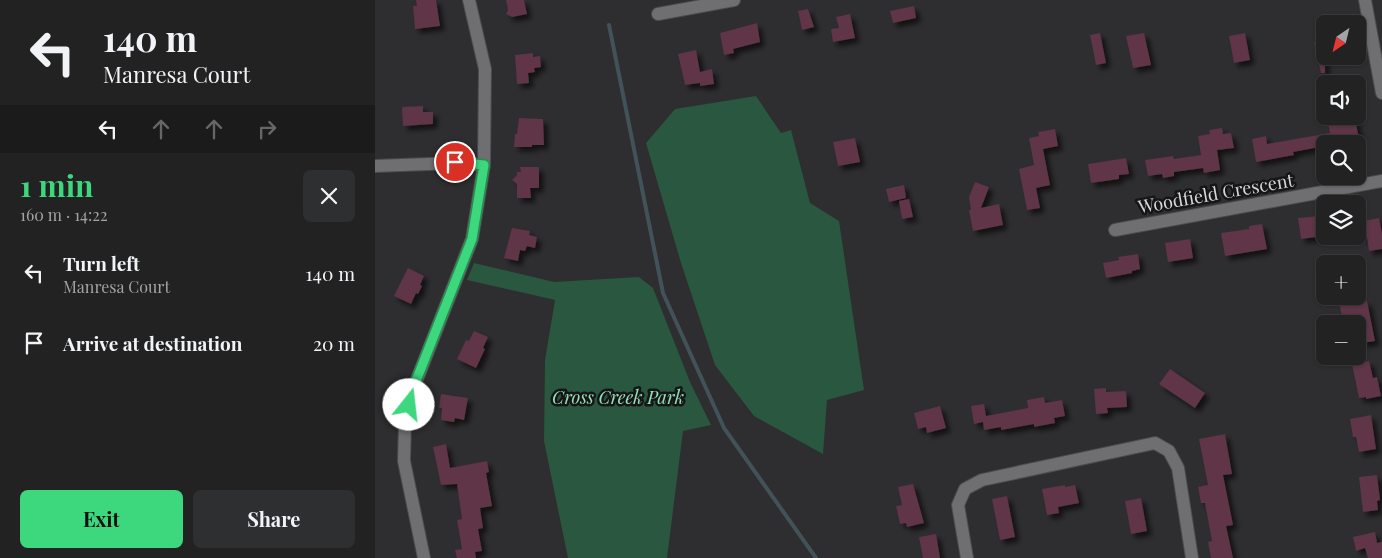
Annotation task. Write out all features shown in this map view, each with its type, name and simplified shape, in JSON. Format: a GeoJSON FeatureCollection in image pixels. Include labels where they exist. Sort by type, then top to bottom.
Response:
{"type":"FeatureCollection","features":[{"type":"Feature","properties":{"kind":"street"},"geometry":{"type":"LineString","coordinates":[[424,558],[404,461],[405,423],[414,386],[472,239],[484,165],[485,69],[469,0]]}},
{"type":"Feature","properties":{"kind":"street"},"geometry":{"type":"LineString","coordinates":[[658,14],[734,0]]}},
{"type":"Feature","properties":{"kind":"street"},"geometry":{"type":"LineString","coordinates":[[1365,0],[1382,93]]}},
{"type":"Feature","properties":{"kind":"street"},"geometry":{"type":"LineString","coordinates":[[375,166],[455,162],[484,165]]}},
{"type":"Feature","properties":{"kind":"street","name":"Woodfield Crescent"},"geometry":{"type":"LineString","coordinates":[[1115,230],[1382,181]]}},
{"type":"Feature","properties":{"kind":"street"},"geometry":{"type":"LineString","coordinates":[[967,558],[958,505],[965,489],[982,480],[1155,443],[1169,451],[1178,468],[1192,558]]}},
{"type":"Feature","properties":{"kind":"green space"},"geometry":{"type":"Polygon","coordinates":[[[756,96],[781,133],[791,130],[810,203],[839,221],[864,390],[827,400],[823,454],[754,416],[715,365],[681,263],[646,143],[675,109],[756,96]]]}},
{"type":"Feature","properties":{"kind":"green space","name":"Cross Creek Park"},"geometry":{"type":"Polygon","coordinates":[[[474,263],[554,282],[639,277],[653,288],[690,382],[711,425],[683,431],[667,558],[568,558],[544,441],[545,360],[555,300],[467,280],[474,263]]]}},
{"type":"Feature","properties":{"kind":"building"},"geometry":{"type":"Polygon","coordinates":[[[416,0],[436,0],[440,26],[415,29],[413,6],[417,6],[416,0]]]}},
{"type":"Feature","properties":{"kind":"building"},"geometry":{"type":"Polygon","coordinates":[[[506,0],[524,0],[527,14],[512,17],[506,14],[508,10],[506,0]]]}},
{"type":"Feature","properties":{"kind":"building"},"geometry":{"type":"Polygon","coordinates":[[[914,6],[916,18],[893,23],[890,11],[914,6]]]}},
{"type":"Feature","properties":{"kind":"building"},"geometry":{"type":"Polygon","coordinates":[[[808,9],[814,27],[802,30],[798,11],[808,9]]]}},
{"type":"Feature","properties":{"kind":"building"},"geometry":{"type":"Polygon","coordinates":[[[850,14],[855,38],[833,42],[831,29],[839,28],[836,17],[850,14]]]}},
{"type":"Feature","properties":{"kind":"building"},"geometry":{"type":"Polygon","coordinates":[[[757,23],[760,42],[733,49],[734,53],[724,55],[720,33],[757,23]]]}},
{"type":"Feature","properties":{"kind":"building"},"geometry":{"type":"Polygon","coordinates":[[[1100,33],[1106,63],[1096,65],[1090,35],[1100,33]]]}},
{"type":"Feature","properties":{"kind":"building"},"geometry":{"type":"Polygon","coordinates":[[[1144,33],[1151,65],[1133,68],[1126,36],[1144,33]]]}},
{"type":"Feature","properties":{"kind":"building"},"geometry":{"type":"Polygon","coordinates":[[[1245,33],[1250,60],[1234,63],[1229,36],[1245,33]]]}},
{"type":"Feature","properties":{"kind":"building"},"geometry":{"type":"Polygon","coordinates":[[[696,50],[700,72],[712,69],[714,84],[700,86],[700,83],[685,85],[678,54],[696,50]]]}},
{"type":"Feature","properties":{"kind":"building"},"geometry":{"type":"Polygon","coordinates":[[[533,53],[533,57],[540,56],[541,67],[534,68],[535,72],[528,73],[529,83],[517,84],[515,55],[533,53]]]}},
{"type":"Feature","properties":{"kind":"building"},"geometry":{"type":"Polygon","coordinates":[[[1319,65],[1325,65],[1325,73],[1321,73],[1319,65]]]}},
{"type":"Feature","properties":{"kind":"building"},"geometry":{"type":"Polygon","coordinates":[[[423,106],[423,112],[433,112],[433,124],[403,126],[402,107],[423,106]]]}},
{"type":"Feature","properties":{"kind":"building"},"geometry":{"type":"Polygon","coordinates":[[[519,118],[543,119],[544,145],[514,147],[519,118]]]}},
{"type":"Feature","properties":{"kind":"building"},"geometry":{"type":"Polygon","coordinates":[[[1328,125],[1356,125],[1358,135],[1319,135],[1330,133],[1328,125]]]}},
{"type":"Feature","properties":{"kind":"building"},"geometry":{"type":"Polygon","coordinates":[[[1222,128],[1223,134],[1231,133],[1234,148],[1217,150],[1220,170],[1204,173],[1203,168],[1174,172],[1174,176],[1163,178],[1162,174],[1148,176],[1145,160],[1173,156],[1174,159],[1201,155],[1198,136],[1210,134],[1209,130],[1222,128]]]}},
{"type":"Feature","properties":{"kind":"building"},"geometry":{"type":"Polygon","coordinates":[[[1055,129],[1058,146],[1043,149],[1050,185],[1036,188],[1040,208],[1027,210],[1019,169],[1034,165],[1029,138],[1039,136],[1038,132],[1055,129]]]}},
{"type":"Feature","properties":{"kind":"building"},"geometry":{"type":"Polygon","coordinates":[[[1316,135],[1316,148],[1293,152],[1294,155],[1256,162],[1252,139],[1266,136],[1267,144],[1316,135]]]}},
{"type":"Feature","properties":{"kind":"building"},"geometry":{"type":"Polygon","coordinates":[[[855,138],[860,162],[838,166],[833,142],[855,138]]]}},
{"type":"Feature","properties":{"kind":"building"},"geometry":{"type":"Polygon","coordinates":[[[1126,158],[1129,174],[1119,175],[1119,179],[1091,183],[1088,164],[1126,158]]]}},
{"type":"Feature","properties":{"kind":"building"},"geometry":{"type":"Polygon","coordinates":[[[520,167],[539,167],[539,188],[530,188],[531,198],[517,198],[517,184],[512,180],[517,175],[517,172],[521,172],[520,167]]]}},
{"type":"Feature","properties":{"kind":"building"},"geometry":{"type":"Polygon","coordinates":[[[975,182],[989,187],[981,208],[999,204],[1003,225],[973,231],[969,210],[971,210],[969,197],[975,182]]]}},
{"type":"Feature","properties":{"kind":"building"},"geometry":{"type":"Polygon","coordinates":[[[904,185],[906,198],[889,202],[886,189],[904,185]]]}},
{"type":"Feature","properties":{"kind":"building"},"geometry":{"type":"Polygon","coordinates":[[[909,199],[913,217],[902,219],[899,201],[909,199]]]}},
{"type":"Feature","properties":{"kind":"building"},"geometry":{"type":"Polygon","coordinates":[[[1316,216],[1316,237],[1301,239],[1298,218],[1316,216]]]}},
{"type":"Feature","properties":{"kind":"building"},"geometry":{"type":"Polygon","coordinates":[[[1379,218],[1382,233],[1382,249],[1369,251],[1366,237],[1366,221],[1379,218]]]}},
{"type":"Feature","properties":{"kind":"building"},"geometry":{"type":"Polygon","coordinates":[[[1262,224],[1267,249],[1225,256],[1221,233],[1249,229],[1249,226],[1262,224]]]}},
{"type":"Feature","properties":{"kind":"building"},"geometry":{"type":"Polygon","coordinates":[[[512,228],[530,231],[529,235],[537,237],[535,248],[527,246],[525,251],[520,250],[518,261],[504,258],[512,228]]]}},
{"type":"Feature","properties":{"kind":"building"},"geometry":{"type":"Polygon","coordinates":[[[1190,239],[1193,258],[1168,262],[1165,243],[1190,239]]]}},
{"type":"Feature","properties":{"kind":"building"},"geometry":{"type":"Polygon","coordinates":[[[1138,254],[1140,269],[1132,271],[1132,273],[1106,278],[1103,263],[1119,260],[1118,257],[1138,254]]]}},
{"type":"Feature","properties":{"kind":"building"},"geometry":{"type":"Polygon","coordinates":[[[408,268],[424,276],[420,285],[422,286],[411,304],[394,296],[408,268]]]}},
{"type":"Feature","properties":{"kind":"building"},"geometry":{"type":"Polygon","coordinates":[[[1366,301],[1375,341],[1366,342],[1366,315],[1342,315],[1340,306],[1366,305],[1366,301]]]}},
{"type":"Feature","properties":{"kind":"building"},"geometry":{"type":"Polygon","coordinates":[[[474,331],[488,337],[483,348],[485,349],[476,368],[457,359],[466,340],[469,341],[474,331]]]}},
{"type":"Feature","properties":{"kind":"building"},"geometry":{"type":"Polygon","coordinates":[[[1369,361],[1373,378],[1377,377],[1381,396],[1366,399],[1366,397],[1359,398],[1352,365],[1366,365],[1366,362],[1369,361]]]}},
{"type":"Feature","properties":{"kind":"building"},"geometry":{"type":"Polygon","coordinates":[[[1170,369],[1205,393],[1195,408],[1159,384],[1170,369]]]}},
{"type":"Feature","properties":{"kind":"building"},"geometry":{"type":"Polygon","coordinates":[[[1106,388],[1106,392],[1126,391],[1127,407],[1107,408],[1108,413],[1096,414],[1094,389],[1106,388]]]}},
{"type":"Feature","properties":{"kind":"building"},"geometry":{"type":"Polygon","coordinates":[[[441,394],[468,398],[464,420],[455,418],[454,422],[441,420],[442,408],[439,408],[441,394]]]}},
{"type":"Feature","properties":{"kind":"building"},"geometry":{"type":"Polygon","coordinates":[[[1044,397],[1045,403],[1062,400],[1065,416],[1054,418],[1055,423],[1034,427],[1034,424],[1001,430],[1001,427],[984,430],[983,422],[974,424],[971,406],[984,404],[986,416],[1028,408],[1027,400],[1044,397]]]}},
{"type":"Feature","properties":{"kind":"building"},"geometry":{"type":"Polygon","coordinates":[[[940,406],[946,428],[927,433],[926,427],[918,429],[914,413],[940,406]]]}},
{"type":"Feature","properties":{"kind":"building"},"geometry":{"type":"Polygon","coordinates":[[[1371,415],[1376,449],[1359,452],[1356,437],[1353,437],[1350,419],[1371,415]]]}},
{"type":"Feature","properties":{"kind":"building"},"geometry":{"type":"Polygon","coordinates":[[[1225,434],[1232,474],[1223,475],[1233,525],[1226,526],[1233,558],[1211,558],[1208,542],[1212,541],[1205,503],[1201,503],[1198,487],[1208,485],[1199,439],[1225,434]]]}},
{"type":"Feature","properties":{"kind":"building"},"geometry":{"type":"Polygon","coordinates":[[[446,444],[450,468],[487,461],[489,472],[486,473],[492,506],[480,508],[483,528],[478,529],[482,551],[475,552],[476,558],[457,558],[455,550],[462,549],[457,520],[462,519],[457,484],[441,485],[433,447],[446,444]]]}},
{"type":"Feature","properties":{"kind":"building"},"geometry":{"type":"Polygon","coordinates":[[[1377,475],[1380,500],[1377,501],[1378,510],[1363,512],[1359,477],[1377,475]]]}},
{"type":"Feature","properties":{"kind":"building"},"geometry":{"type":"Polygon","coordinates":[[[913,484],[924,523],[907,527],[906,523],[900,524],[896,506],[902,505],[898,487],[913,484]]]}},
{"type":"Feature","properties":{"kind":"building"},"geometry":{"type":"Polygon","coordinates":[[[1065,485],[1065,487],[1075,485],[1079,503],[1058,507],[1059,513],[1047,515],[1042,489],[1065,485]]]}},
{"type":"Feature","properties":{"kind":"building"},"geometry":{"type":"Polygon","coordinates":[[[1007,496],[1015,537],[1000,540],[992,499],[1007,496]]]}},
{"type":"Feature","properties":{"kind":"building"},"geometry":{"type":"Polygon","coordinates":[[[1141,498],[1147,531],[1131,534],[1125,501],[1141,498]]]}},
{"type":"Feature","properties":{"kind":"building"},"geometry":{"type":"Polygon","coordinates":[[[1375,532],[1377,543],[1382,542],[1382,558],[1368,558],[1365,548],[1356,551],[1353,537],[1375,532]]]}},
{"type":"Feature","properties":{"kind":"building"},"geometry":{"type":"Polygon","coordinates":[[[936,534],[940,558],[923,558],[919,537],[936,534]]]}},
{"type":"Feature","properties":{"kind":"waterway"},"geometry":{"type":"LineString","coordinates":[[609,25],[663,293],[724,428],[816,558]]}},
{"type":"Feature","properties":{"kind":"route"},"geometry":{"type":"LineString","coordinates":[[409,405],[414,386],[472,239],[484,165],[455,162]]}}]}
